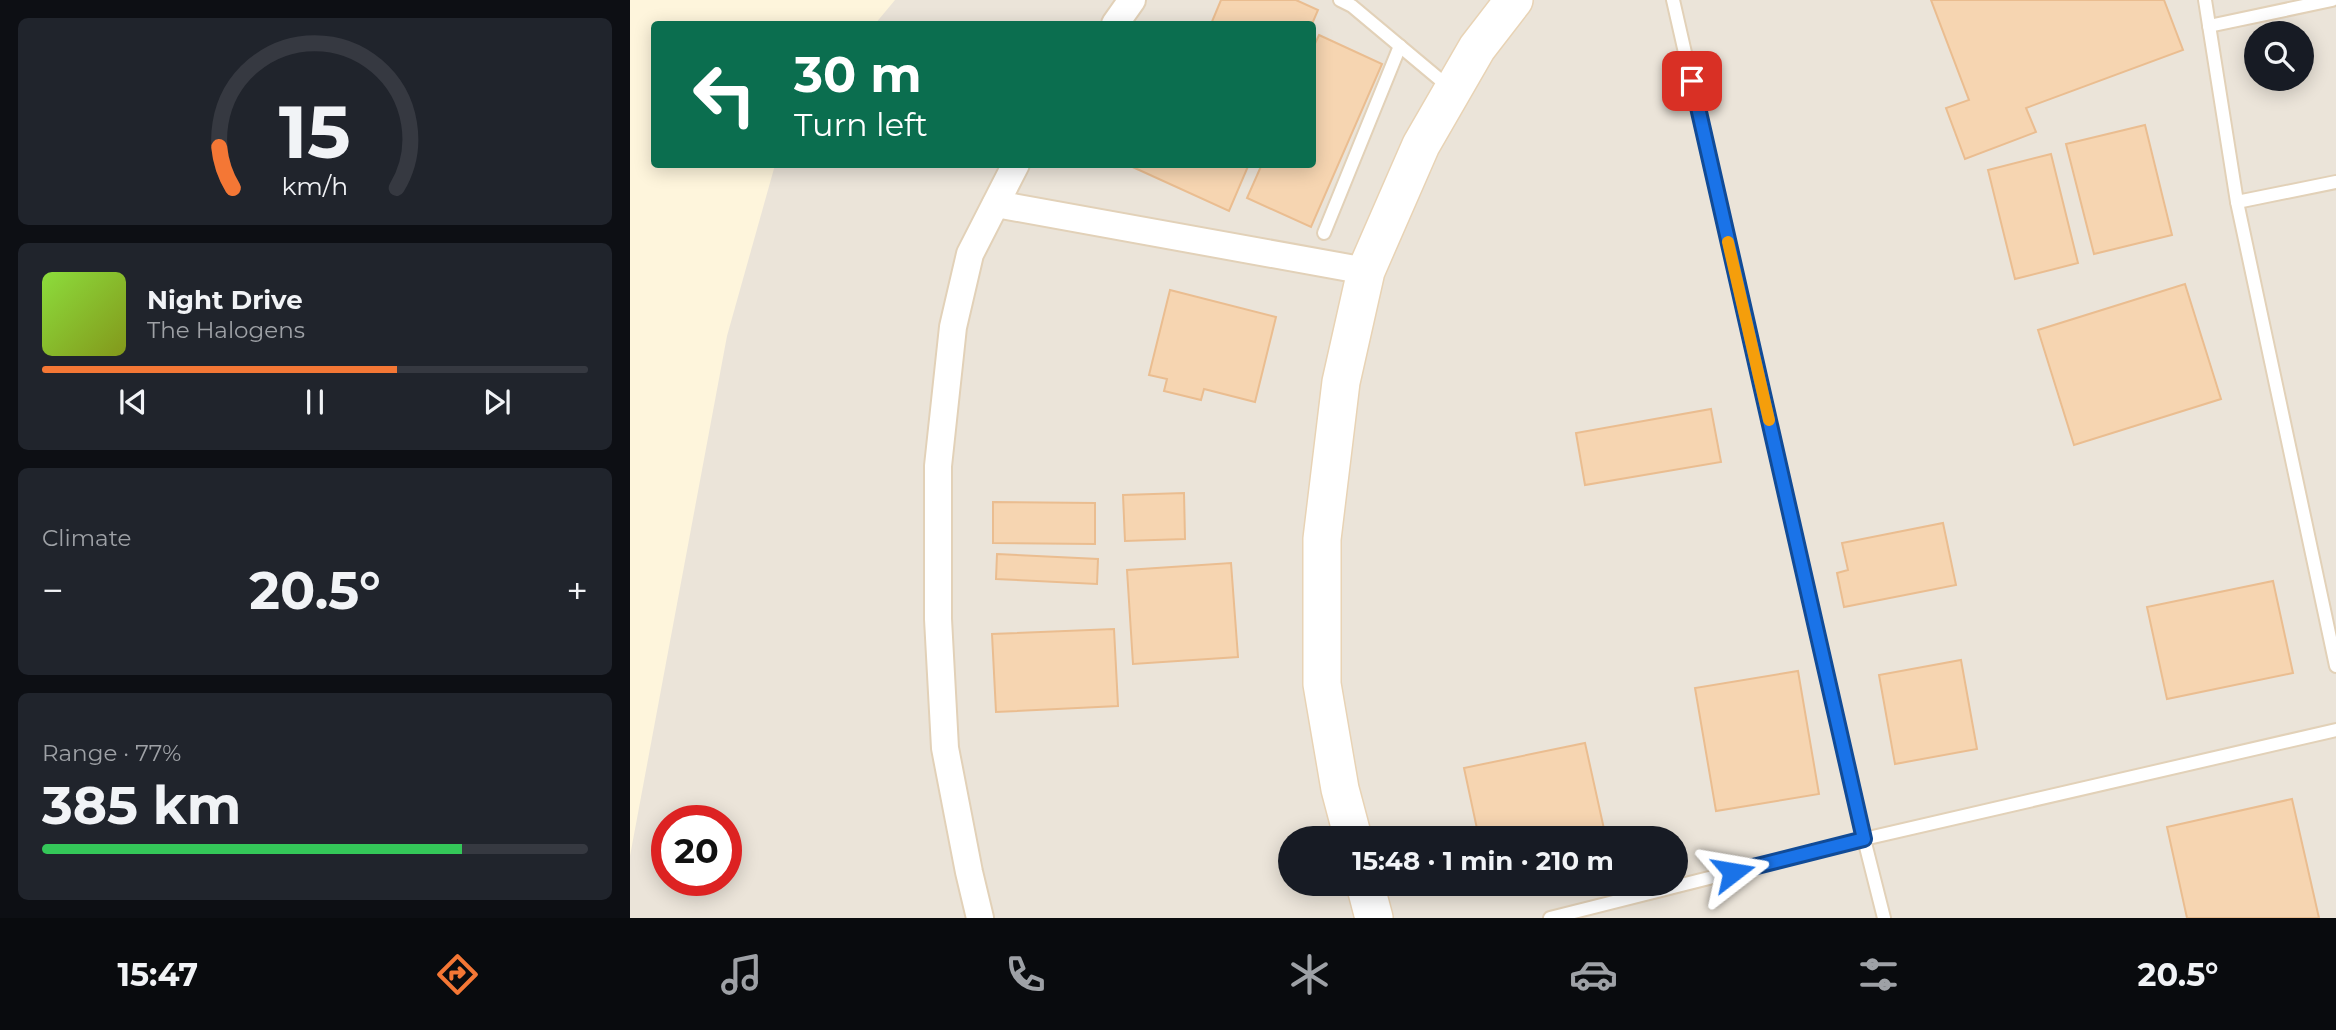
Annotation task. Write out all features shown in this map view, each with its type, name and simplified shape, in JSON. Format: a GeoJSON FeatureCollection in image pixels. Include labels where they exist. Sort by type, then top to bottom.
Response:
{"type":"FeatureCollection","features":[{"type":"Feature","properties":{"kind":"street"},"geometry":{"type":"LineString","coordinates":[[1117,21],[1132,0]]}},
{"type":"Feature","properties":{"kind":"street"},"geometry":{"type":"LineString","coordinates":[[1350,826],[1340,789],[1322,684],[1322,539],[1341,382],[1366,271],[1421,145],[1477,48],[1514,0]]}},
{"type":"Feature","properties":{"kind":"street"},"geometry":{"type":"LineString","coordinates":[[980,918],[945,748],[938,619],[938,466],[953,327],[970,254],[1014,168]]}},
{"type":"Feature","properties":{"kind":"street"},"geometry":{"type":"LineString","coordinates":[[996,204],[1366,271]]}},
{"type":"Feature","properties":{"kind":"street"},"geometry":{"type":"LineString","coordinates":[[1368,896],[1374,918]]}},
{"type":"Feature","properties":{"kind":"lane"},"geometry":{"type":"LineString","coordinates":[[1340,0],[1352,6],[1452,90]]}},
{"type":"Feature","properties":{"kind":"lane"},"geometry":{"type":"LineString","coordinates":[[1673,0],[1884,918]]}},
{"type":"Feature","properties":{"kind":"lane"},"geometry":{"type":"LineString","coordinates":[[2205,0],[2237,202],[2336,666]]}},
{"type":"Feature","properties":{"kind":"lane"},"geometry":{"type":"LineString","coordinates":[[2209,26],[2332,0]]}},
{"type":"Feature","properties":{"kind":"lane"},"geometry":{"type":"LineString","coordinates":[[1324,233],[1400,46]]}},
{"type":"Feature","properties":{"kind":"lane"},"geometry":{"type":"LineString","coordinates":[[2237,202],[2336,182]]}},
{"type":"Feature","properties":{"kind":"lane"},"geometry":{"type":"LineString","coordinates":[[1550,918],[1864,839],[2336,730]]}},
{"type":"Feature","properties":{"kind":"shaded area"},"geometry":{"type":"Polygon","coordinates":[[[895,0],[2336,0],[2336,918],[630,918],[630,856],[727,336],[774,168],[1316,168],[1316,21],[878,21],[895,0]]]}},
{"type":"Feature","properties":{"kind":"building"},"geometry":{"type":"Polygon","coordinates":[[[1221,0],[1296,0],[1318,10],[1313,21],[1212,21],[1221,0]]]}},
{"type":"Feature","properties":{"kind":"building"},"geometry":{"type":"Polygon","coordinates":[[[1931,0],[2164,0],[2183,50],[2026,108],[2036,132],[1965,159],[1946,108],[1969,100],[1931,0]]]}},
{"type":"Feature","properties":{"kind":"building"},"geometry":{"type":"Polygon","coordinates":[[[1319,35],[1382,64],[1311,227],[1247,198],[1260,168],[1316,168],[1316,41],[1319,35]]]}},
{"type":"Feature","properties":{"kind":"building"},"geometry":{"type":"Polygon","coordinates":[[[2145,125],[2172,235],[2094,254],[2066,144],[2145,125]]]}},
{"type":"Feature","properties":{"kind":"building"},"geometry":{"type":"Polygon","coordinates":[[[2051,154],[2078,263],[2015,279],[1988,170],[2051,154]]]}},
{"type":"Feature","properties":{"kind":"building"},"geometry":{"type":"Polygon","coordinates":[[[1135,168],[1247,168],[1229,211],[1135,168]]]}},
{"type":"Feature","properties":{"kind":"building"},"geometry":{"type":"Polygon","coordinates":[[[2185,284],[2221,399],[2074,445],[2038,330],[2185,284]]]}},
{"type":"Feature","properties":{"kind":"building"},"geometry":{"type":"Polygon","coordinates":[[[1170,290],[1276,317],[1255,402],[1204,389],[1201,400],[1164,391],[1167,379],[1149,375],[1170,290]]]}},
{"type":"Feature","properties":{"kind":"building"},"geometry":{"type":"Polygon","coordinates":[[[1711,409],[1721,462],[1585,485],[1576,433],[1711,409]]]}},
{"type":"Feature","properties":{"kind":"building"},"geometry":{"type":"Polygon","coordinates":[[[1184,493],[1185,539],[1125,541],[1123,495],[1184,493]]]}},
{"type":"Feature","properties":{"kind":"building"},"geometry":{"type":"Polygon","coordinates":[[[993,502],[1095,503],[1095,544],[993,543],[993,502]]]}},
{"type":"Feature","properties":{"kind":"building"},"geometry":{"type":"Polygon","coordinates":[[[1943,523],[1956,585],[1844,607],[1837,573],[1848,570],[1842,543],[1943,523]]]}},
{"type":"Feature","properties":{"kind":"building"},"geometry":{"type":"Polygon","coordinates":[[[997,554],[1098,559],[1097,584],[996,579],[997,554]]]}},
{"type":"Feature","properties":{"kind":"building"},"geometry":{"type":"Polygon","coordinates":[[[1231,563],[1238,657],[1133,664],[1127,570],[1231,563]]]}},
{"type":"Feature","properties":{"kind":"building"},"geometry":{"type":"Polygon","coordinates":[[[2273,581],[2293,673],[2167,699],[2147,607],[2273,581]]]}},
{"type":"Feature","properties":{"kind":"building"},"geometry":{"type":"Polygon","coordinates":[[[1114,629],[1118,706],[996,712],[992,634],[1114,629]]]}},
{"type":"Feature","properties":{"kind":"building"},"geometry":{"type":"Polygon","coordinates":[[[1961,660],[1977,749],[1895,764],[1879,675],[1961,660]]]}},
{"type":"Feature","properties":{"kind":"building"},"geometry":{"type":"Polygon","coordinates":[[[1798,671],[1819,794],[1716,811],[1695,688],[1798,671]]]}},
{"type":"Feature","properties":{"kind":"building"},"geometry":{"type":"Polygon","coordinates":[[[1585,743],[1603,826],[1476,826],[1464,768],[1585,743]]]}},
{"type":"Feature","properties":{"kind":"building"},"geometry":{"type":"Polygon","coordinates":[[[2292,799],[2319,918],[2187,918],[2167,827],[2292,799]]]}},
{"type":"Feature","properties":{"kind":"slow traffic"},"geometry":{"type":"LineString","coordinates":[[1728,242],[1769,420]]}},
{"type":"Feature","properties":{"kind":"route"},"geometry":{"type":"LineString","coordinates":[[1692,81],[1864,839],[1733,872]]}}]}
